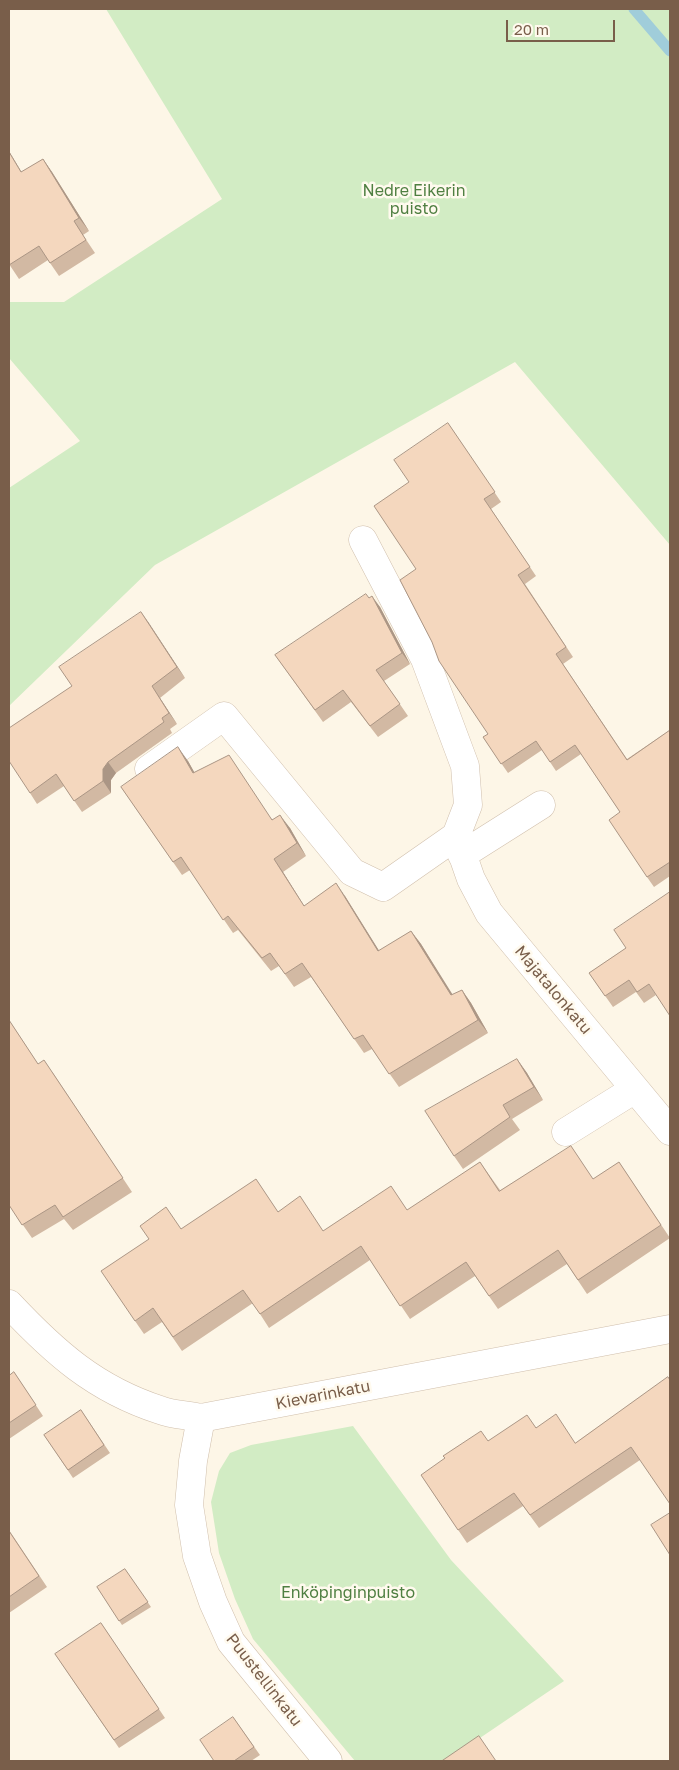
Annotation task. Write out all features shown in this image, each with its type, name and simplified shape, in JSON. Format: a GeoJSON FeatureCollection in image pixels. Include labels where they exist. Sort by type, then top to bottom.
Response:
{"type":"FeatureCollection","features":[{"type":"Feature","properties":{"kind":"street"},"geometry":{"type":"LineString","coordinates":[[363,540],[425,659],[465,766],[468,805],[459,845]]}},
{"type":"Feature","properties":{"kind":"street"},"geometry":{"type":"LineString","coordinates":[[126,786],[224,716],[352,872],[383,887],[459,845],[541,805]]}},
{"type":"Feature","properties":{"kind":"street","name":"Majatalonkatu"},"geometry":{"type":"LineString","coordinates":[[459,845],[471,879],[489,913],[670,1131]]}},
{"type":"Feature","properties":{"kind":"street"},"geometry":{"type":"LineString","coordinates":[[566,1132],[635,1089]]}},
{"type":"Feature","properties":{"kind":"street","name":"Kievarinkatu"},"geometry":{"type":"LineString","coordinates":[[9,1304],[44,1341],[80,1371],[116,1393],[162,1411],[201,1418],[670,1329]]}},
{"type":"Feature","properties":{"kind":"street","name":"Puustellinkatu"},"geometry":{"type":"LineString","coordinates":[[201,1418],[193,1460],[189,1506],[197,1556],[213,1602],[231,1642],[328,1761]]}},
{"type":"Feature","properties":{"kind":"green space","name":"Nedre Eikerin puisto"},"geometry":{"type":"Polygon","coordinates":[[[106,9],[670,9],[670,545],[515,362],[155,565],[9,706],[9,488],[80,441],[9,358],[9,302],[64,302],[222,199],[106,9]]]}},
{"type":"Feature","properties":{"kind":"green space","name":"Enköpinginpuisto"},"geometry":{"type":"Polygon","coordinates":[[[353,1426],[451,1560],[564,1681],[446,1761],[355,1761],[253,1639],[235,1599],[219,1553],[211,1502],[219,1471],[230,1453],[251,1445],[353,1426]]]}},
{"type":"Feature","properties":{"kind":"building"},"geometry":{"type":"Polygon","coordinates":[[[9,152],[21,172],[43,159],[79,218],[74,221],[86,240],[50,263],[39,246],[9,265],[9,152]]]}},
{"type":"Feature","properties":{"kind":"building"},"geometry":{"type":"Polygon","coordinates":[[[448,423],[495,492],[484,499],[530,567],[518,575],[566,647],[556,654],[627,760],[670,730],[670,862],[647,877],[609,820],[620,812],[575,745],[550,762],[536,741],[501,764],[483,737],[488,734],[439,661],[432,642],[400,580],[416,569],[374,506],[409,482],[394,460],[448,423]]]}},
{"type":"Feature","properties":{"kind":"building"},"geometry":{"type":"Polygon","coordinates":[[[366,594],[369,598],[372,596],[402,653],[376,670],[400,704],[370,726],[343,690],[315,710],[275,655],[366,594]]]}},
{"type":"Feature","properties":{"kind":"building"},"geometry":{"type":"Polygon","coordinates":[[[141,612],[177,667],[152,686],[169,713],[162,718],[164,722],[108,762],[103,769],[103,781],[74,801],[56,774],[30,793],[9,761],[9,728],[72,686],[59,667],[141,612]]]}},
{"type":"Feature","properties":{"kind":"building"},"geometry":{"type":"Polygon","coordinates":[[[178,747],[193,773],[229,755],[272,820],[280,815],[297,843],[274,859],[304,906],[336,883],[378,951],[411,931],[451,995],[462,990],[478,1020],[389,1074],[363,1035],[354,1039],[302,963],[285,974],[270,953],[262,958],[228,916],[223,920],[181,857],[173,862],[121,787],[178,747]]]}},
{"type":"Feature","properties":{"kind":"building"},"geometry":{"type":"Polygon","coordinates":[[[670,892],[670,1016],[649,984],[637,992],[629,980],[605,996],[589,973],[626,948],[614,930],[670,892]]]}},
{"type":"Feature","properties":{"kind":"building"},"geometry":{"type":"Polygon","coordinates":[[[9,1020],[38,1064],[44,1060],[123,1178],[63,1217],[55,1205],[22,1225],[9,1205],[9,1020]]]}},
{"type":"Feature","properties":{"kind":"building"},"geometry":{"type":"Polygon","coordinates":[[[517,1059],[534,1087],[503,1105],[510,1117],[454,1156],[425,1111],[517,1059]]]}},
{"type":"Feature","properties":{"kind":"building"},"geometry":{"type":"Polygon","coordinates":[[[571,1146],[593,1179],[619,1162],[661,1225],[578,1280],[558,1250],[489,1296],[466,1262],[400,1306],[361,1246],[260,1314],[243,1290],[173,1337],[153,1308],[135,1321],[101,1271],[149,1239],[140,1226],[166,1207],[181,1229],[256,1179],[278,1212],[300,1196],[323,1231],[391,1186],[407,1210],[480,1162],[499,1191],[571,1146]]]}},
{"type":"Feature","properties":{"kind":"building"},"geometry":{"type":"Polygon","coordinates":[[[14,1372],[36,1405],[9,1423],[9,1376],[14,1372]]]}},
{"type":"Feature","properties":{"kind":"building"},"geometry":{"type":"Polygon","coordinates":[[[668,1377],[670,1380],[670,1504],[631,1447],[530,1515],[514,1493],[458,1530],[421,1475],[445,1458],[443,1456],[481,1431],[488,1441],[527,1415],[536,1428],[556,1414],[575,1443],[668,1377]]]}},
{"type":"Feature","properties":{"kind":"building"},"geometry":{"type":"Polygon","coordinates":[[[81,1410],[104,1445],[68,1470],[44,1435],[81,1410]]]}},
{"type":"Feature","properties":{"kind":"building"},"geometry":{"type":"Polygon","coordinates":[[[670,1513],[670,1555],[651,1525],[670,1513]]]}},
{"type":"Feature","properties":{"kind":"building"},"geometry":{"type":"Polygon","coordinates":[[[9,1531],[39,1576],[9,1597],[9,1531]]]}},
{"type":"Feature","properties":{"kind":"building"},"geometry":{"type":"Polygon","coordinates":[[[125,1569],[148,1602],[119,1621],[97,1587],[125,1569]]]}},
{"type":"Feature","properties":{"kind":"building"},"geometry":{"type":"Polygon","coordinates":[[[101,1623],[159,1709],[114,1740],[55,1654],[101,1623]]]}},
{"type":"Feature","properties":{"kind":"building"},"geometry":{"type":"Polygon","coordinates":[[[233,1717],[254,1747],[234,1761],[214,1761],[200,1740],[233,1717]]]}},
{"type":"Feature","properties":{"kind":"building"},"geometry":{"type":"Polygon","coordinates":[[[479,1736],[496,1761],[442,1761],[479,1736]]]}},
{"type":"Feature","properties":{"kind":"waterway"},"geometry":{"type":"LineString","coordinates":[[634,9],[670,51]]}}]}
